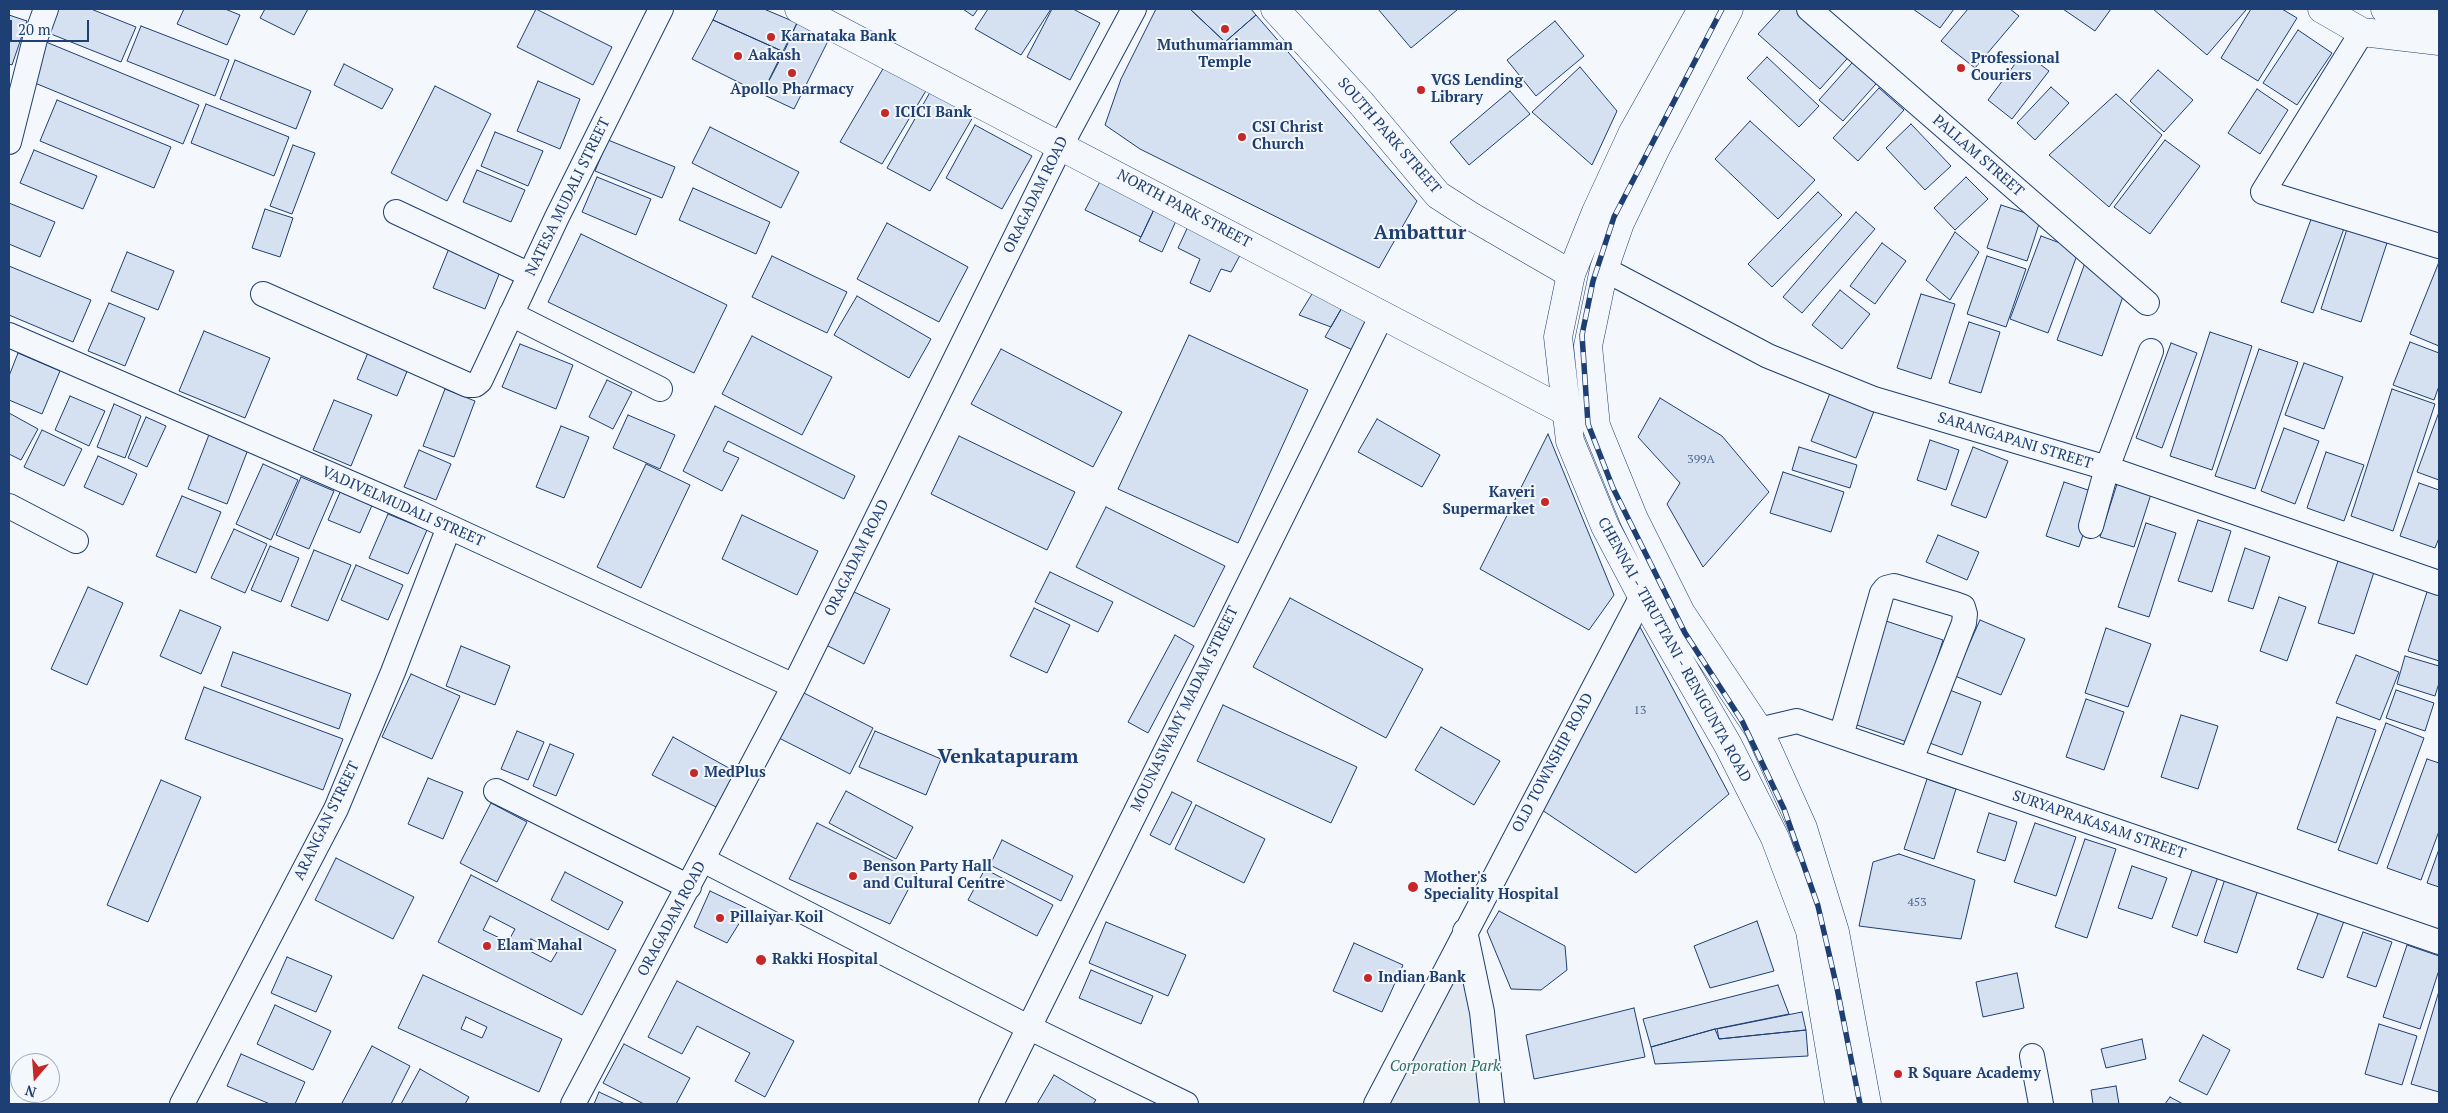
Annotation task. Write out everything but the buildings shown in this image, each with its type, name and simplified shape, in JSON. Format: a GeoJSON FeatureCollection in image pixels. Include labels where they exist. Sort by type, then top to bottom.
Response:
{"type":"FeatureCollection","features":[{"type":"Feature","properties":{"kind":"main road","name":"NORTH PARK STREET"},"geometry":{"type":"LineString","coordinates":[[799,9],[1567,412]]}},
{"type":"Feature","properties":{"kind":"main road","name":"SOUTH PARK STREET"},"geometry":{"type":"LineString","coordinates":[[1275,9],[1361,102],[1438,195],[1571,274]]}},
{"type":"Feature","properties":{"kind":"main road","name":"CHENNAI - TIRUTTANI - RENIGUNTA ROAD"},"geometry":{"type":"LineString","coordinates":[[1702,9],[1633,132],[1596,212],[1571,274],[1558,337],[1570,441],[1605,526],[1642,596],[1728,745],[1775,838],[1810,931],[1840,1104]]}},
{"type":"Feature","properties":{"kind":"main road","name":"CHENNAI - TIRUTTANI - RENIGUNTA ROAD"},"geometry":{"type":"LineString","coordinates":[[1729,9],[1656,148],[1620,223],[1604,269],[1588,346],[1596,426],[1634,520],[1681,613],[1758,730],[1803,828],[1835,932],[1867,1104]]}},
{"type":"Feature","properties":{"kind":"main road"},"geometry":{"type":"LineString","coordinates":[[2322,9],[2362,32],[2428,40]]}},
{"type":"Feature","properties":{"kind":"main road"},"geometry":{"type":"LineString","coordinates":[[2385,9],[2395,13],[2439,18]]}},
{"type":"Feature","properties":{"kind":"street"},"geometry":{"type":"LineString","coordinates":[[9,142],[35,39],[46,9]]}},
{"type":"Feature","properties":{"kind":"street","name":"NATESA MUDALI STREET"},"geometry":{"type":"LineString","coordinates":[[263,294],[468,385],[475,385],[480,381],[661,9]]}},
{"type":"Feature","properties":{"kind":"street","name":"ORAGADAM ROAD"},"geometry":{"type":"LineString","coordinates":[[572,1104],[689,887],[794,686],[1061,145],[1134,9]]}},
{"type":"Feature","properties":{"kind":"street","name":"PALLAM STREET"},"geometry":{"type":"LineString","coordinates":[[1809,9],[2147,302]]}},
{"type":"Feature","properties":{"kind":"street"},"geometry":{"type":"LineString","coordinates":[[2362,32],[2263,192],[2439,246]]}},
{"type":"Feature","properties":{"kind":"street"},"geometry":{"type":"LineString","coordinates":[[2428,40],[2439,57]]}},
{"type":"Feature","properties":{"kind":"street"},"geometry":{"type":"LineString","coordinates":[[396,212],[530,275]]}},
{"type":"Feature","properties":{"kind":"street","name":"SARANGAPANI STREET"},"geometry":{"type":"LineString","coordinates":[[1604,269],[1768,356],[1874,398],[2107,468],[2439,582]]}},
{"type":"Feature","properties":{"kind":"street"},"geometry":{"type":"LineString","coordinates":[[511,314],[660,389]]}},
{"type":"Feature","properties":{"kind":"street","name":"MOUNASWAMY MADAM STREET"},"geometry":{"type":"LineString","coordinates":[[991,1104],[1382,314]]}},
{"type":"Feature","properties":{"kind":"street","name":"VADIVELMUDALI STREET"},"geometry":{"type":"LineString","coordinates":[[9,335],[449,527],[794,686]]}},
{"type":"Feature","properties":{"kind":"street"},"geometry":{"type":"LineString","coordinates":[[2091,526],[2107,468],[2151,351]]}},
{"type":"Feature","properties":{"kind":"street"},"geometry":{"type":"LineString","coordinates":[[9,506],[76,541]]}},
{"type":"Feature","properties":{"kind":"street","name":"ARANGAN STREET"},"geometry":{"type":"LineString","coordinates":[[182,1104],[336,808],[393,672],[449,527]]}},
{"type":"Feature","properties":{"kind":"street"},"geometry":{"type":"LineString","coordinates":[[1841,736],[1882,593],[1886,588],[1894,586],[1956,604],[1962,608],[1965,614],[1964,622],[1911,760]]}},
{"type":"Feature","properties":{"kind":"street","name":"OLD TOWNSHIP ROAD"},"geometry":{"type":"LineString","coordinates":[[1376,1104],[1642,596]]}},
{"type":"Feature","properties":{"kind":"street","name":"SURYAPRAKASAM STREET"},"geometry":{"type":"LineString","coordinates":[[1758,730],[1797,721],[2439,942]]}},
{"type":"Feature","properties":{"kind":"street"},"geometry":{"type":"LineString","coordinates":[[496,791],[689,887]]}},
{"type":"Feature","properties":{"kind":"street"},"geometry":{"type":"LineString","coordinates":[[703,860],[1028,1027],[1186,1104]]}},
{"type":"Feature","properties":{"kind":"street"},"geometry":{"type":"LineString","coordinates":[[1465,931],[1482,1012],[1492,1104]]}},
{"type":"Feature","properties":{"kind":"street"},"geometry":{"type":"LineString","coordinates":[[2032,1056],[2041,1104]]}},
{"type":"Feature","properties":{"kind":"green space","name":"Corporation Park"},"geometry":{"type":"Polygon","coordinates":[[[1464,959],[1486,1104],[1385,1104],[1464,959]]]}},
{"type":"Feature","properties":{"kind":"railway"},"geometry":{"type":"LineString","coordinates":[[1722,9],[1614,217],[1593,281],[1582,335],[1588,424],[1613,488],[1685,633],[1742,721],[1784,809],[1818,906],[1837,988],[1860,1104]]}},
{"type":"Feature","properties":{"kind":"place","name":"Muthumariamman Temple"},"geometry":{"type":"Point","coordinates":[1225,29]}},
{"type":"Feature","properties":{"kind":"place","name":"Karnataka Bank"},"geometry":{"type":"Point","coordinates":[771,37]}},
{"type":"Feature","properties":{"kind":"place","name":"Aakash"},"geometry":{"type":"Point","coordinates":[738,56]}},
{"type":"Feature","properties":{"kind":"place","name":"Professional Couriers"},"geometry":{"type":"Point","coordinates":[1961,68]}},
{"type":"Feature","properties":{"kind":"place","name":"Apollo Pharmacy"},"geometry":{"type":"Point","coordinates":[792,73]}},
{"type":"Feature","properties":{"kind":"place","name":"VGS Lending Library"},"geometry":{"type":"Point","coordinates":[1421,90]}},
{"type":"Feature","properties":{"kind":"place","name":"ICICI Bank"},"geometry":{"type":"Point","coordinates":[885,113]}},
{"type":"Feature","properties":{"kind":"place","name":"CSI Christ Church"},"geometry":{"type":"Point","coordinates":[1242,137]}},
{"type":"Feature","properties":{"kind":"place","name":"Kaveri Supermarket"},"geometry":{"type":"Point","coordinates":[1545,502]}},
{"type":"Feature","properties":{"kind":"place","name":"MedPlus"},"geometry":{"type":"Point","coordinates":[694,773]}},
{"type":"Feature","properties":{"kind":"place","name":"Benson Party Hall and Cultural Centre"},"geometry":{"type":"Point","coordinates":[853,876]}},
{"type":"Feature","properties":{"kind":"place","name":"Mother's Speciality Hospital"},"geometry":{"type":"Point","coordinates":[1413,887]}},
{"type":"Feature","properties":{"kind":"place","name":"Pillaiyar Koil"},"geometry":{"type":"Point","coordinates":[720,918]}},
{"type":"Feature","properties":{"kind":"place","name":"Elam Mahal"},"geometry":{"type":"Point","coordinates":[487,946]}},
{"type":"Feature","properties":{"kind":"place","name":"Rakki Hospital"},"geometry":{"type":"Point","coordinates":[761,960]}},
{"type":"Feature","properties":{"kind":"place","name":"Indian Bank"},"geometry":{"type":"Point","coordinates":[1368,978]}},
{"type":"Feature","properties":{"kind":"place","name":"R Square Academy"},"geometry":{"type":"Point","coordinates":[1898,1074]}},
{"type":"Feature","properties":{"kind":"district","name":"Ambattur"},"geometry":{"type":"Point","coordinates":[1420,233]}},
{"type":"Feature","properties":{"kind":"district","name":"Venkatapuram"},"geometry":{"type":"Point","coordinates":[1008,757]}}]}
